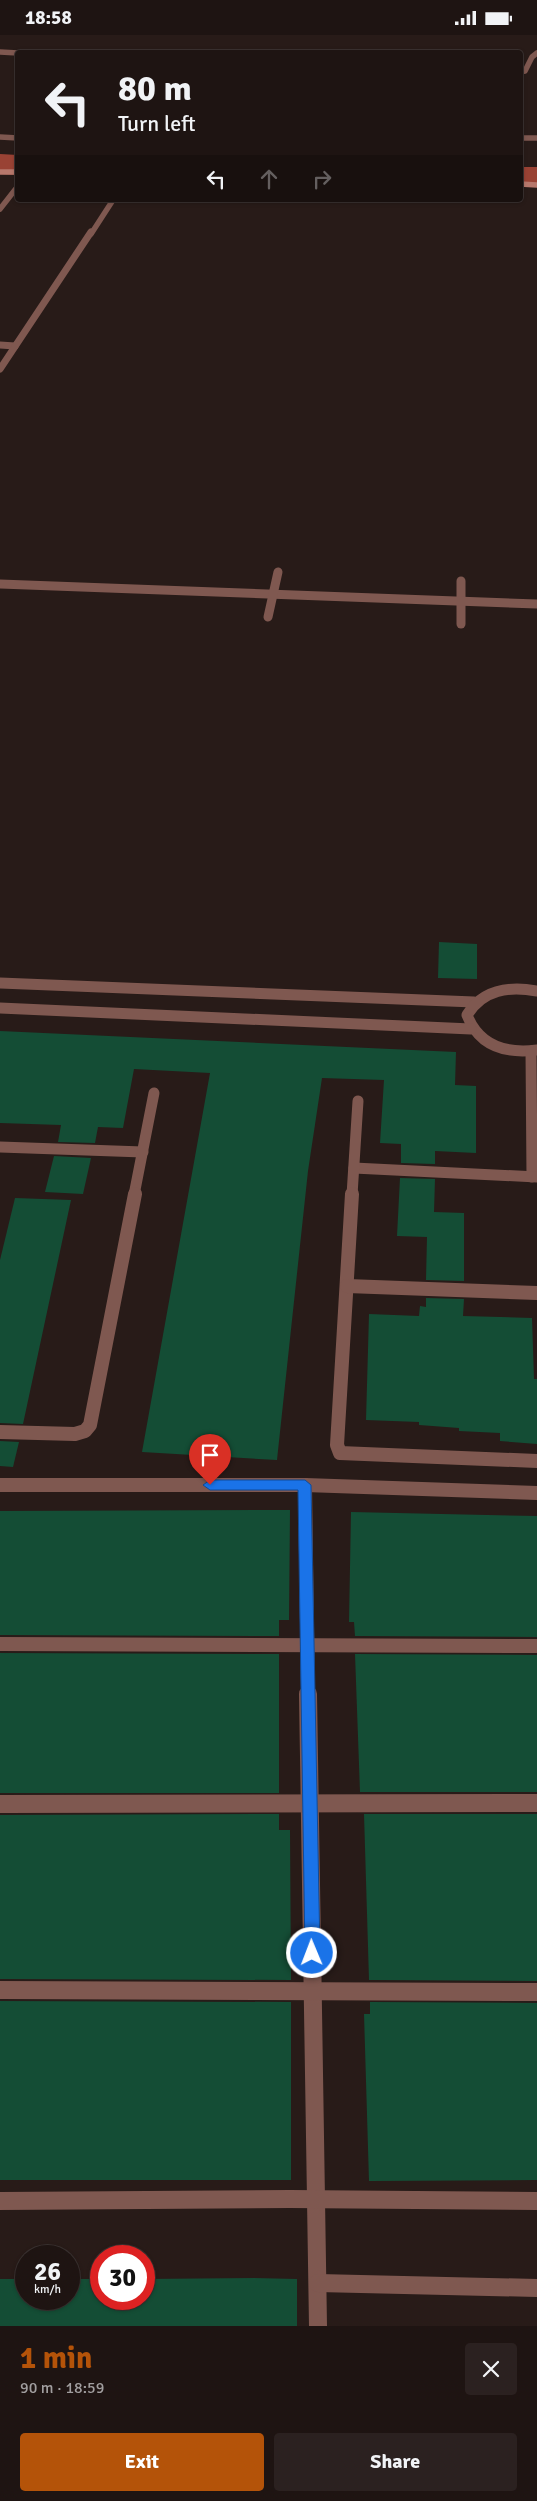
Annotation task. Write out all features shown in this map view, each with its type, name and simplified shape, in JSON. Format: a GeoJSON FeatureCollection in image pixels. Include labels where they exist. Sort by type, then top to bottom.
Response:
{"type":"FeatureCollection","features":[{"type":"Feature","properties":{"kind":"street"},"geometry":{"type":"LineString","coordinates":[[0,52],[15,53]]}},
{"type":"Feature","properties":{"kind":"street"},"geometry":{"type":"LineString","coordinates":[[523,71],[532,57],[537,53]]}},
{"type":"Feature","properties":{"kind":"street"},"geometry":{"type":"LineString","coordinates":[[0,137],[15,138]]}},
{"type":"Feature","properties":{"kind":"street"},"geometry":{"type":"LineString","coordinates":[[523,138],[537,138]]}},
{"type":"Feature","properties":{"kind":"street"},"geometry":{"type":"LineString","coordinates":[[0,172],[15,172]]}},
{"type":"Feature","properties":{"kind":"street"},"geometry":{"type":"LineString","coordinates":[[523,184],[537,185]]}},
{"type":"Feature","properties":{"kind":"street"},"geometry":{"type":"LineString","coordinates":[[0,209],[15,191]]}},
{"type":"Feature","properties":{"kind":"street"},"geometry":{"type":"LineString","coordinates":[[0,369],[112,202]]}},
{"type":"Feature","properties":{"kind":"street"},"geometry":{"type":"LineString","coordinates":[[0,345],[15,346]]}},
{"type":"Feature","properties":{"kind":"street"},"geometry":{"type":"LineString","coordinates":[[268,617],[278,572]]}},
{"type":"Feature","properties":{"kind":"street"},"geometry":{"type":"LineString","coordinates":[[461,581],[461,623]]}},
{"type":"Feature","properties":{"kind":"street"},"geometry":{"type":"LineString","coordinates":[[0,584],[537,604]]}},
{"type":"Feature","properties":{"kind":"street"},"geometry":{"type":"LineString","coordinates":[[0,983],[474,1002],[494,991],[522,988],[537,991]]}},
{"type":"Feature","properties":{"kind":"street"},"geometry":{"type":"LineString","coordinates":[[354,1169],[535,1177],[534,1050],[506,1049],[485,1041],[471,1029],[467,1015],[474,1002]]}},
{"type":"Feature","properties":{"kind":"street"},"geometry":{"type":"LineString","coordinates":[[0,1008],[471,1029]]}},
{"type":"Feature","properties":{"kind":"street"},"geometry":{"type":"LineString","coordinates":[[0,1432],[75,1434],[85,1431],[90,1425],[154,1093]]}},
{"type":"Feature","properties":{"kind":"street"},"geometry":{"type":"LineString","coordinates":[[358,1101],[337,1445],[340,1453],[537,1461]]}},
{"type":"Feature","properties":{"kind":"street"},"geometry":{"type":"LineString","coordinates":[[0,1147],[143,1153]]}},
{"type":"Feature","properties":{"kind":"street"},"geometry":{"type":"LineString","coordinates":[[347,1286],[537,1293]]}},
{"type":"Feature","properties":{"kind":"street"},"geometry":{"type":"LineString","coordinates":[[0,1485],[305,1485],[537,1493]]}},
{"type":"Feature","properties":{"kind":"street"},"geometry":{"type":"LineString","coordinates":[[305,1485],[318,2326]]}},
{"type":"Feature","properties":{"kind":"street"},"geometry":{"type":"LineString","coordinates":[[0,1644],[537,1647]]}},
{"type":"Feature","properties":{"kind":"street"},"geometry":{"type":"LineString","coordinates":[[0,1804],[537,1803]]}},
{"type":"Feature","properties":{"kind":"street"},"geometry":{"type":"LineString","coordinates":[[0,1990],[537,1992]]}},
{"type":"Feature","properties":{"kind":"street"},"geometry":{"type":"LineString","coordinates":[[0,2201],[316,2199],[537,2201]]}},
{"type":"Feature","properties":{"kind":"street"},"geometry":{"type":"LineString","coordinates":[[318,2283],[537,2288]]}},
{"type":"Feature","properties":{"kind":"building"},"geometry":{"type":"Polygon","coordinates":[[[439,942],[477,944],[477,979],[438,978],[439,942]]]}},
{"type":"Feature","properties":{"kind":"building"},"geometry":{"type":"Polygon","coordinates":[[[0,1031],[456,1052],[455,1085],[476,1086],[476,1153],[435,1151],[435,1164],[401,1163],[401,1144],[380,1143],[384,1080],[322,1078],[308,1171],[277,1460],[142,1452],[210,1073],[134,1069],[123,1128],[98,1127],[95,1143],[58,1142],[61,1125],[0,1123],[0,1031]]]}},
{"type":"Feature","properties":{"kind":"building"},"geometry":{"type":"Polygon","coordinates":[[[54,1156],[91,1158],[83,1194],[45,1192],[54,1156]]]}},
{"type":"Feature","properties":{"kind":"building"},"geometry":{"type":"Polygon","coordinates":[[[400,1178],[435,1179],[434,1212],[464,1213],[464,1281],[426,1280],[427,1237],[397,1236],[400,1178]]]}},
{"type":"Feature","properties":{"kind":"building"},"geometry":{"type":"Polygon","coordinates":[[[15,1198],[71,1200],[23,1424],[0,1423],[0,1260],[15,1198]]]}},
{"type":"Feature","properties":{"kind":"building"},"geometry":{"type":"Polygon","coordinates":[[[426,1298],[464,1299],[463,1316],[532,1318],[534,1379],[537,1379],[537,1444],[500,1441],[500,1433],[459,1431],[459,1428],[419,1425],[419,1422],[366,1420],[369,1314],[419,1316],[420,1306],[426,1307],[426,1298]]]}},
{"type":"Feature","properties":{"kind":"building"},"geometry":{"type":"Polygon","coordinates":[[[0,1441],[19,1442],[13,1467],[0,1466],[0,1441]]]}},
{"type":"Feature","properties":{"kind":"building"},"geometry":{"type":"Polygon","coordinates":[[[290,1510],[289,1620],[279,1620],[279,1636],[0,1635],[0,1511],[290,1510]]]}},
{"type":"Feature","properties":{"kind":"building"},"geometry":{"type":"Polygon","coordinates":[[[351,1512],[537,1516],[537,1637],[355,1636],[354,1622],[349,1622],[351,1512]]]}},
{"type":"Feature","properties":{"kind":"building"},"geometry":{"type":"Polygon","coordinates":[[[0,1653],[279,1654],[279,1793],[0,1793],[0,1653]]]}},
{"type":"Feature","properties":{"kind":"building"},"geometry":{"type":"Polygon","coordinates":[[[355,1654],[537,1655],[537,1792],[360,1792],[355,1654]]]}},
{"type":"Feature","properties":{"kind":"building"},"geometry":{"type":"Polygon","coordinates":[[[279,1814],[279,1830],[290,1830],[291,1980],[0,1979],[0,1815],[279,1814]]]}},
{"type":"Feature","properties":{"kind":"building"},"geometry":{"type":"Polygon","coordinates":[[[364,1814],[537,1814],[537,1981],[369,1980],[364,1814]]]}},
{"type":"Feature","properties":{"kind":"building"},"geometry":{"type":"Polygon","coordinates":[[[0,2001],[291,2002],[291,2180],[0,2180],[0,2001]]]}},
{"type":"Feature","properties":{"kind":"building"},"geometry":{"type":"Polygon","coordinates":[[[370,2002],[537,2003],[537,2180],[369,2181],[364,2014],[370,2014],[370,2002]]]}},
{"type":"Feature","properties":{"kind":"building"},"geometry":{"type":"Polygon","coordinates":[[[0,2279],[15,2279],[15,2310],[80,2310],[80,2279],[90,2279],[90,2310],[155,2310],[155,2279],[297,2279],[297,2326],[0,2326],[0,2279]]]}},
{"type":"Feature","properties":{"kind":"waterway"},"geometry":{"type":"LineString","coordinates":[[0,164],[15,165]]}},
{"type":"Feature","properties":{"kind":"waterway"},"geometry":{"type":"LineString","coordinates":[[523,177],[537,177]]}},
{"type":"Feature","properties":{"kind":"route"},"geometry":{"type":"LineString","coordinates":[[210,1485],[305,1485],[312,1953]]}}]}
